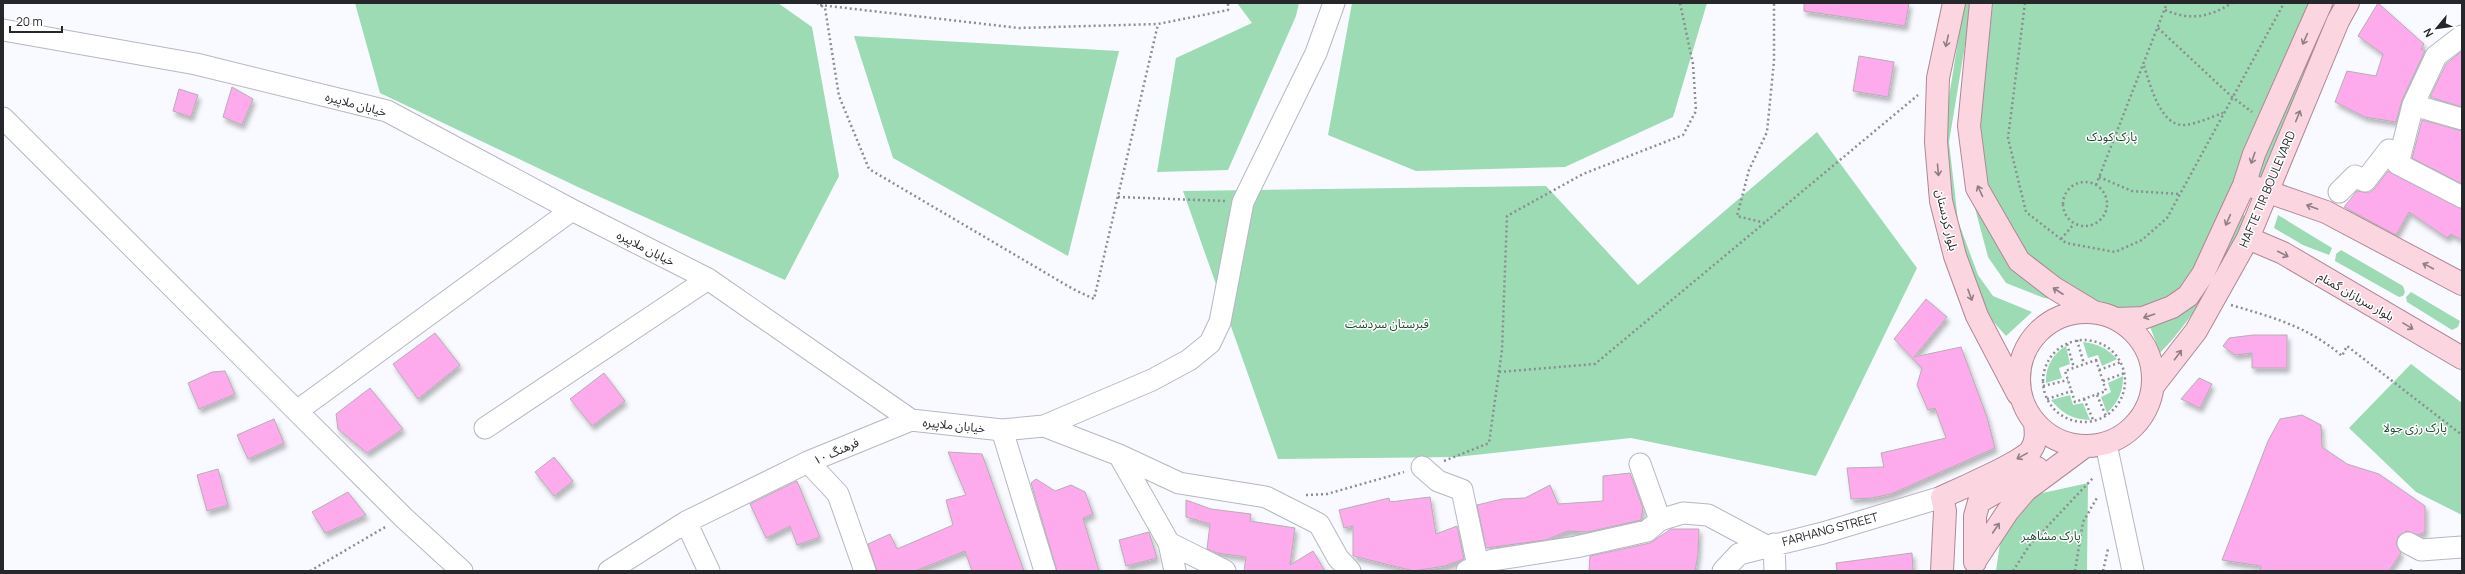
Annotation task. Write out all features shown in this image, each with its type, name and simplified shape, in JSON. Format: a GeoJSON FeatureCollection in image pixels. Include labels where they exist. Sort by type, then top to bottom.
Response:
{"type":"FeatureCollection","features":[{"type":"Feature","properties":{"kind":"main road","name":"بلوار کردستان"},"geometry":{"type":"LineString","coordinates":[[1954,3],[1938,78],[1936,142],[1941,201],[1956,256],[1977,316],[2035,423]]}},
{"type":"Feature","properties":{"kind":"main road"},"geometry":{"type":"LineString","coordinates":[[1982,3],[1969,126],[1977,188],[2019,261],[2054,288],[2092,311],[2117,319],[2133,330],[2145,346],[2152,365],[2154,385],[2149,404],[2139,422],[2108,452],[2066,444],[2049,436],[2035,423]]}},
{"type":"Feature","properties":{"kind":"main road","name":"HAFTE TIR BOULEVARD"},"geometry":{"type":"LineString","coordinates":[[2117,319],[2143,318],[2172,308],[2188,296],[2204,274],[2241,193],[2254,154],[2320,3]]}},
{"type":"Feature","properties":{"kind":"main road","name":"HAFTE TIR BOULEVARD"},"geometry":{"type":"LineString","coordinates":[[2154,385],[2196,331],[2248,238],[2338,20],[2348,3]]}},
{"type":"Feature","properties":{"kind":"main road"},"geometry":{"type":"LineString","coordinates":[[2241,193],[2267,190],[2326,212],[2462,284]]}},
{"type":"Feature","properties":{"kind":"main road"},"geometry":{"type":"LineString","coordinates":[[2241,193],[2252,196],[2259,211]]}},
{"type":"Feature","properties":{"kind":"main road","name":"بلوار سربازان گمنام"},"geometry":{"type":"LineString","coordinates":[[2248,238],[2283,254],[2462,358]]}},
{"type":"Feature","properties":{"kind":"main road"},"geometry":{"type":"LineString","coordinates":[[2022,399],[2018,378],[2022,356],[2033,336],[2049,322],[2070,313],[2092,311]]}},
{"type":"Feature","properties":{"kind":"main road"},"geometry":{"type":"LineString","coordinates":[[1943,504],[1975,501],[2031,452],[2036,439],[2035,423]]}},
{"type":"Feature","properties":{"kind":"main road"},"geometry":{"type":"LineString","coordinates":[[1943,504],[1975,501],[2035,469],[2084,447]]}},
{"type":"Feature","properties":{"kind":"main road"},"geometry":{"type":"LineString","coordinates":[[1975,566],[2008,511],[2026,490],[2084,447]]}},
{"type":"Feature","properties":{"kind":"main road"},"geometry":{"type":"LineString","coordinates":[[1975,501],[1975,566]]}},
{"type":"Feature","properties":{"kind":"main road"},"geometry":{"type":"LineString","coordinates":[[1942,571],[1943,504]]}},
{"type":"Feature","properties":{"kind":"street"},"geometry":{"type":"LineString","coordinates":[[1044,426],[1152,380],[1189,360],[1210,343],[1220,322],[1243,202],[1316,53],[1334,3]]}},
{"type":"Feature","properties":{"kind":"street","name":"خیابان ملاپیره"},"geometry":{"type":"LineString","coordinates":[[3,30],[196,64],[387,111],[572,210],[708,279],[911,420],[1002,430],[1044,426],[1179,483],[1266,497],[1319,524],[1338,558],[1350,571]]}},
{"type":"Feature","properties":{"kind":"street"},"geometry":{"type":"LineString","coordinates":[[2398,164],[2413,105],[2436,56],[2462,36]]}},
{"type":"Feature","properties":{"kind":"street"},"geometry":{"type":"LineString","coordinates":[[2413,105],[2462,119]]}},
{"type":"Feature","properties":{"kind":"street"},"geometry":{"type":"LineString","coordinates":[[3,118],[403,517],[462,571]]}},
{"type":"Feature","properties":{"kind":"street"},"geometry":{"type":"LineString","coordinates":[[2339,192],[2355,176],[2365,181],[2389,150],[2398,164],[2462,197]]}},
{"type":"Feature","properties":{"kind":"street"},"geometry":{"type":"LineString","coordinates":[[297,411],[572,210]]}},
{"type":"Feature","properties":{"kind":"street"},"geometry":{"type":"LineString","coordinates":[[485,428],[708,279]]}},
{"type":"Feature","properties":{"kind":"street","name":"فرهنگ ۱۰"},"geometry":{"type":"LineString","coordinates":[[865,571],[838,494],[808,462],[911,420]]}},
{"type":"Feature","properties":{"kind":"street"},"geometry":{"type":"LineString","coordinates":[[1002,430],[1045,571]]}},
{"type":"Feature","properties":{"kind":"street"},"geometry":{"type":"LineString","coordinates":[[2108,452],[2134,571]]}},
{"type":"Feature","properties":{"kind":"street"},"geometry":{"type":"LineString","coordinates":[[1118,456],[1169,543],[1171,570]]}},
{"type":"Feature","properties":{"kind":"street"},"geometry":{"type":"LineString","coordinates":[[609,571],[686,522],[808,462]]}},
{"type":"Feature","properties":{"kind":"street"},"geometry":{"type":"LineString","coordinates":[[1640,464],[1660,520]]}},
{"type":"Feature","properties":{"kind":"street"},"geometry":{"type":"LineString","coordinates":[[1422,467],[1438,481],[1462,490],[1473,569],[1493,560],[1576,547],[1647,531],[1660,520],[1683,513],[1708,515],[1771,545],[1775,571]]}},
{"type":"Feature","properties":{"kind":"street","name":"FARHANG STREET"},"geometry":{"type":"LineString","coordinates":[[1723,571],[1739,554],[1943,504]]}},
{"type":"Feature","properties":{"kind":"street"},"geometry":{"type":"LineString","coordinates":[[686,522],[709,571]]}},
{"type":"Feature","properties":{"kind":"street"},"geometry":{"type":"LineString","coordinates":[[1169,543],[1225,571]]}},
{"type":"Feature","properties":{"kind":"street"},"geometry":{"type":"LineString","coordinates":[[2408,543],[2420,550],[2462,547]]}},
{"type":"Feature","properties":{"kind":"path"},"geometry":{"type":"LineString","coordinates":[[818,4],[1019,28],[1158,24],[1228,10],[1228,3]]}},
{"type":"Feature","properties":{"kind":"path"},"geometry":{"type":"LineString","coordinates":[[1304,495],[1327,494],[1456,457],[1489,443],[1502,350],[1507,216],[1583,174],[1683,135],[1696,111],[1693,64],[1680,3]]}},
{"type":"Feature","properties":{"kind":"path"},"geometry":{"type":"LineString","coordinates":[[1765,223],[1737,216],[1749,170],[1767,132],[1774,61],[1774,3]]}},
{"type":"Feature","properties":{"kind":"path"},"geometry":{"type":"LineString","coordinates":[[2025,3],[2008,138],[2026,212],[2066,243],[2115,252],[2142,240],[2166,218],[2284,3]]}},
{"type":"Feature","properties":{"kind":"path"},"geometry":{"type":"LineString","coordinates":[[2096,185],[2144,66],[2167,3]]}},
{"type":"Feature","properties":{"kind":"path"},"geometry":{"type":"LineString","coordinates":[[2165,10],[2177,15],[2198,18],[2217,12],[2232,3]]}},
{"type":"Feature","properties":{"kind":"path"},"geometry":{"type":"LineString","coordinates":[[818,4],[825,8],[839,96],[869,169],[1072,289],[1094,299],[1158,24]]}},
{"type":"Feature","properties":{"kind":"path"},"geometry":{"type":"LineString","coordinates":[[2158,28],[2232,96],[2268,123]]}},
{"type":"Feature","properties":{"kind":"path"},"geometry":{"type":"LineString","coordinates":[[2144,66],[2160,110],[2172,121],[2183,125],[2223,113]]}},
{"type":"Feature","properties":{"kind":"path"},"geometry":{"type":"LineString","coordinates":[[1499,372],[1595,364],[1938,78]]}},
{"type":"Feature","properties":{"kind":"path"},"geometry":{"type":"LineString","coordinates":[[2099,177],[2132,191],[2180,194]]}},
{"type":"Feature","properties":{"kind":"path"},"geometry":{"type":"LineString","coordinates":[[2082,182],[2096,185],[2102,189],[2107,201],[2105,215],[2095,224],[2081,226],[2074,224],[2069,220],[2063,207],[2066,194],[2075,184],[2082,182]]}},
{"type":"Feature","properties":{"kind":"path"},"geometry":{"type":"LineString","coordinates":[[1118,197],[1243,202]]}},
{"type":"Feature","properties":{"kind":"path"},"geometry":{"type":"LineString","coordinates":[[2061,239],[2074,224]]}},
{"type":"Feature","properties":{"kind":"path"},"geometry":{"type":"LineString","coordinates":[[2214,300],[2290,322],[2331,346],[2342,356],[2347,346],[2462,435]]}},
{"type":"Feature","properties":{"kind":"path"},"geometry":{"type":"LineString","coordinates":[[2077,340],[2084,364]]}},
{"type":"Feature","properties":{"kind":"path"},"geometry":{"type":"LineString","coordinates":[[2077,340],[2087,340],[2107,346],[2121,362],[2125,373],[2124,393],[2114,410],[2094,422],[2072,421],[2053,408],[2047,398],[2043,386],[2046,365],[2051,356],[2067,344],[2077,340]]}},
{"type":"Feature","properties":{"kind":"path"},"geometry":{"type":"LineString","coordinates":[[2067,344],[2074,368]]}},
{"type":"Feature","properties":{"kind":"path"},"geometry":{"type":"LineString","coordinates":[[2096,360],[2106,391],[2075,402],[2065,371],[2074,368],[2096,360]]}},
{"type":"Feature","properties":{"kind":"path"},"geometry":{"type":"LineString","coordinates":[[2099,370],[2121,362]]}},
{"type":"Feature","properties":{"kind":"path"},"geometry":{"type":"LineString","coordinates":[[2103,381],[2125,373]]}},
{"type":"Feature","properties":{"kind":"path"},"geometry":{"type":"LineString","coordinates":[[2043,386],[2068,380]]}},
{"type":"Feature","properties":{"kind":"path"},"geometry":{"type":"LineString","coordinates":[[2047,398],[2072,391]]}},
{"type":"Feature","properties":{"kind":"path"},"geometry":{"type":"LineString","coordinates":[[2096,395],[2106,416]]}},
{"type":"Feature","properties":{"kind":"path"},"geometry":{"type":"LineString","coordinates":[[2084,399],[2094,422]]}},
{"type":"Feature","properties":{"kind":"path"},"geometry":{"type":"LineString","coordinates":[[2012,571],[2029,546],[2108,452]]}},
{"type":"Feature","properties":{"kind":"path"},"geometry":{"type":"LineString","coordinates":[[2075,571],[2083,522],[2100,493]]}},
{"type":"Feature","properties":{"kind":"path"},"geometry":{"type":"LineString","coordinates":[[310,571],[403,517]]}},
{"type":"Feature","properties":{"kind":"green space"},"geometry":{"type":"Polygon","coordinates":[[[355,3],[778,3],[812,27],[839,176],[785,280],[580,188],[380,93],[355,3]]]}},
{"type":"Feature","properties":{"kind":"green space"},"geometry":{"type":"Polygon","coordinates":[[[1237,3],[1299,3],[1296,16],[1228,170],[1157,172],[1176,58],[1252,23],[1237,3]]]}},
{"type":"Feature","properties":{"kind":"green space"},"geometry":{"type":"Polygon","coordinates":[[[1352,3],[1707,3],[1673,117],[1565,167],[1416,171],[1328,135],[1352,3]]]}},
{"type":"Feature","properties":{"kind":"green space"},"geometry":{"type":"Polygon","coordinates":[[[1964,3],[1972,3],[1949,142],[1958,221],[1978,275],[1993,296],[2032,312],[2006,336],[1983,310],[1952,220],[1942,141],[1964,3]]]}},
{"type":"Feature","properties":{"kind":"green space","name":"پارک کودک"},"geometry":{"type":"Polygon","coordinates":[[[1993,3],[2315,3],[2214,251],[2181,289],[2127,318],[2095,303],[2044,298],[2006,283],[1988,257],[1971,193],[1993,3]]]}},
{"type":"Feature","properties":{"kind":"green space"},"geometry":{"type":"Polygon","coordinates":[[[2330,9],[2332,13],[2262,183],[2255,182],[2326,11],[2330,9]]]}},
{"type":"Feature","properties":{"kind":"green space"},"geometry":{"type":"Polygon","coordinates":[[[854,36],[1119,51],[1068,256],[893,158],[854,36]]]}},
{"type":"Feature","properties":{"kind":"green space","name":"قبرستان سردشت"},"geometry":{"type":"Polygon","coordinates":[[[1817,132],[1917,268],[1816,476],[1631,438],[1456,457],[1278,459],[1183,191],[1546,186],[1638,285],[1817,132]]]}},
{"type":"Feature","properties":{"kind":"green space"},"geometry":{"type":"Polygon","coordinates":[[[2244,215],[2245,220],[2237,238],[2208,290],[2186,323],[2160,353],[2149,324],[2176,316],[2239,216],[2244,215]]]}},
{"type":"Feature","properties":{"kind":"green space"},"geometry":{"type":"Polygon","coordinates":[[[2278,215],[2332,248],[2329,255],[2303,245],[2274,228],[2278,215]]]}},
{"type":"Feature","properties":{"kind":"green space"},"geometry":{"type":"Polygon","coordinates":[[[2341,250],[2403,286],[2405,292],[2403,296],[2399,297],[2335,261],[2336,254],[2341,250]]]}},
{"type":"Feature","properties":{"kind":"green space"},"geometry":{"type":"Polygon","coordinates":[[[2411,292],[2460,321],[2458,327],[2452,330],[2407,302],[2406,297],[2411,292]]]}},
{"type":"Feature","properties":{"kind":"green space"},"geometry":{"type":"Polygon","coordinates":[[[2083,342],[2102,347],[2117,359],[2102,366],[2098,355],[2088,358],[2083,342]]]}},
{"type":"Feature","properties":{"kind":"green space"},"geometry":{"type":"Polygon","coordinates":[[[2066,346],[2070,364],[2059,368],[2062,378],[2046,383],[2048,367],[2057,353],[2066,346]]]}},
{"type":"Feature","properties":{"kind":"green space","name":"پارک رزی جولا"},"geometry":{"type":"Polygon","coordinates":[[[2411,364],[2462,403],[2462,515],[2416,492],[2349,428],[2411,364]]]}},
{"type":"Feature","properties":{"kind":"green space"},"geometry":{"type":"Polygon","coordinates":[[[2123,376],[2120,396],[2107,413],[2101,397],[2111,392],[2108,383],[2123,376]]]}},
{"type":"Feature","properties":{"kind":"green space"},"geometry":{"type":"Polygon","coordinates":[[[2070,395],[2073,405],[2083,403],[2090,420],[2068,415],[2051,400],[2070,395]]]}},
{"type":"Feature","properties":{"kind":"green space","name":"پارک مشاهبر"},"geometry":{"type":"Polygon","coordinates":[[[2088,483],[2087,571],[1996,571],[2001,537],[2038,494],[2088,483]]]}},
{"type":"Feature","properties":{"kind":"building"},"geometry":{"type":"Polygon","coordinates":[[[1804,3],[1909,3],[1905,26],[1804,11],[1804,3]]]}},
{"type":"Feature","properties":{"kind":"building"},"geometry":{"type":"Polygon","coordinates":[[[2378,3],[2424,44],[2421,49],[2425,51],[2402,100],[2396,122],[2365,117],[2335,102],[2347,71],[2376,76],[2383,54],[2358,36],[2378,3]]]}},
{"type":"Feature","properties":{"kind":"building"},"geometry":{"type":"Polygon","coordinates":[[[2462,51],[2462,107],[2430,97],[2446,64],[2462,51]]]}},
{"type":"Feature","properties":{"kind":"building"},"geometry":{"type":"Polygon","coordinates":[[[1859,56],[1894,62],[1888,97],[1853,91],[1859,56]]]}},
{"type":"Feature","properties":{"kind":"building"},"geometry":{"type":"Polygon","coordinates":[[[232,87],[253,99],[242,125],[223,117],[232,87]]]}},
{"type":"Feature","properties":{"kind":"building"},"geometry":{"type":"Polygon","coordinates":[[[179,89],[198,95],[191,117],[173,111],[179,89]]]}},
{"type":"Feature","properties":{"kind":"building"},"geometry":{"type":"Polygon","coordinates":[[[2422,120],[2462,131],[2462,184],[2412,158],[2422,120]]]}},
{"type":"Feature","properties":{"kind":"building"},"geometry":{"type":"Polygon","coordinates":[[[2388,171],[2462,209],[2462,240],[2451,234],[2447,238],[2409,212],[2396,235],[2344,207],[2357,191],[2369,193],[2374,189],[2388,171]]]}},
{"type":"Feature","properties":{"kind":"building"},"geometry":{"type":"Polygon","coordinates":[[[1926,299],[1947,317],[1914,357],[1961,347],[1987,417],[1995,448],[1891,494],[1872,498],[1851,499],[1847,468],[1884,467],[1881,453],[1946,438],[1935,408],[1928,410],[1917,385],[1922,368],[1894,339],[1926,299]]]}},
{"type":"Feature","properties":{"kind":"building"},"geometry":{"type":"Polygon","coordinates":[[[435,333],[460,365],[418,399],[393,364],[435,333]]]}},
{"type":"Feature","properties":{"kind":"building"},"geometry":{"type":"Polygon","coordinates":[[[2253,335],[2287,335],[2287,368],[2252,368],[2252,353],[2235,355],[2223,346],[2229,338],[2253,335]]]}},
{"type":"Feature","properties":{"kind":"building"},"geometry":{"type":"Polygon","coordinates":[[[225,371],[235,394],[199,409],[188,383],[212,372],[225,371]]]}},
{"type":"Feature","properties":{"kind":"building"},"geometry":{"type":"Polygon","coordinates":[[[604,373],[625,401],[592,426],[570,399],[604,373]]]}},
{"type":"Feature","properties":{"kind":"building"},"geometry":{"type":"Polygon","coordinates":[[[2199,378],[2212,384],[2200,408],[2181,399],[2199,378]]]}},
{"type":"Feature","properties":{"kind":"building"},"geometry":{"type":"Polygon","coordinates":[[[370,388],[403,429],[367,453],[338,429],[336,414],[370,388]]]}},
{"type":"Feature","properties":{"kind":"building"},"geometry":{"type":"Polygon","coordinates":[[[2302,415],[2321,425],[2322,447],[2347,464],[2379,474],[2425,506],[2425,532],[2418,535],[2407,531],[2398,537],[2396,544],[2401,553],[2389,571],[2260,571],[2261,566],[2222,560],[2268,441],[2280,419],[2302,415]]]}},
{"type":"Feature","properties":{"kind":"building"},"geometry":{"type":"Polygon","coordinates":[[[274,419],[284,443],[248,459],[237,435],[274,419]]]}},
{"type":"Feature","properties":{"kind":"building"},"geometry":{"type":"Polygon","coordinates":[[[948,452],[982,454],[1024,571],[972,571],[965,551],[915,571],[877,571],[868,544],[890,534],[897,549],[953,525],[946,500],[966,495],[948,452]]]}},
{"type":"Feature","properties":{"kind":"building"},"geometry":{"type":"Polygon","coordinates":[[[554,457],[573,481],[554,496],[535,472],[554,457]]]}},
{"type":"Feature","properties":{"kind":"building"},"geometry":{"type":"Polygon","coordinates":[[[218,469],[228,505],[207,511],[197,475],[218,469]]]}},
{"type":"Feature","properties":{"kind":"building"},"geometry":{"type":"Polygon","coordinates":[[[1630,473],[1643,508],[1641,520],[1588,532],[1568,531],[1546,540],[1486,548],[1477,505],[1502,499],[1525,498],[1550,485],[1558,504],[1603,501],[1603,476],[1630,473]]]}},
{"type":"Feature","properties":{"kind":"building"},"geometry":{"type":"Polygon","coordinates":[[[1036,479],[1055,491],[1071,485],[1085,492],[1093,514],[1083,518],[1099,571],[1057,571],[1031,483],[1036,479]]]}},
{"type":"Feature","properties":{"kind":"building"},"geometry":{"type":"Polygon","coordinates":[[[797,481],[820,537],[797,545],[790,526],[766,538],[750,504],[797,481]]]}},
{"type":"Feature","properties":{"kind":"building"},"geometry":{"type":"Polygon","coordinates":[[[348,492],[366,515],[325,533],[312,512],[348,492]]]}},
{"type":"Feature","properties":{"kind":"building"},"geometry":{"type":"Polygon","coordinates":[[[1430,497],[1436,534],[1457,526],[1464,559],[1445,566],[1414,571],[1353,556],[1353,526],[1344,528],[1339,510],[1389,498],[1390,502],[1430,497]]]}},
{"type":"Feature","properties":{"kind":"building"},"geometry":{"type":"Polygon","coordinates":[[[1186,500],[1211,509],[1251,514],[1250,521],[1295,528],[1290,565],[1313,551],[1325,571],[1244,571],[1246,557],[1217,553],[1207,549],[1210,524],[1186,517],[1186,500]]]}},
{"type":"Feature","properties":{"kind":"building"},"geometry":{"type":"Polygon","coordinates":[[[1671,529],[1699,529],[1698,554],[1695,571],[1589,571],[1590,556],[1650,543],[1671,529]]]}},
{"type":"Feature","properties":{"kind":"building"},"geometry":{"type":"Polygon","coordinates":[[[1149,532],[1157,558],[1126,566],[1119,540],[1149,532]]]}},
{"type":"Feature","properties":{"kind":"building"},"geometry":{"type":"Polygon","coordinates":[[[1912,553],[1913,571],[1837,571],[1836,563],[1912,553]]]}}]}
